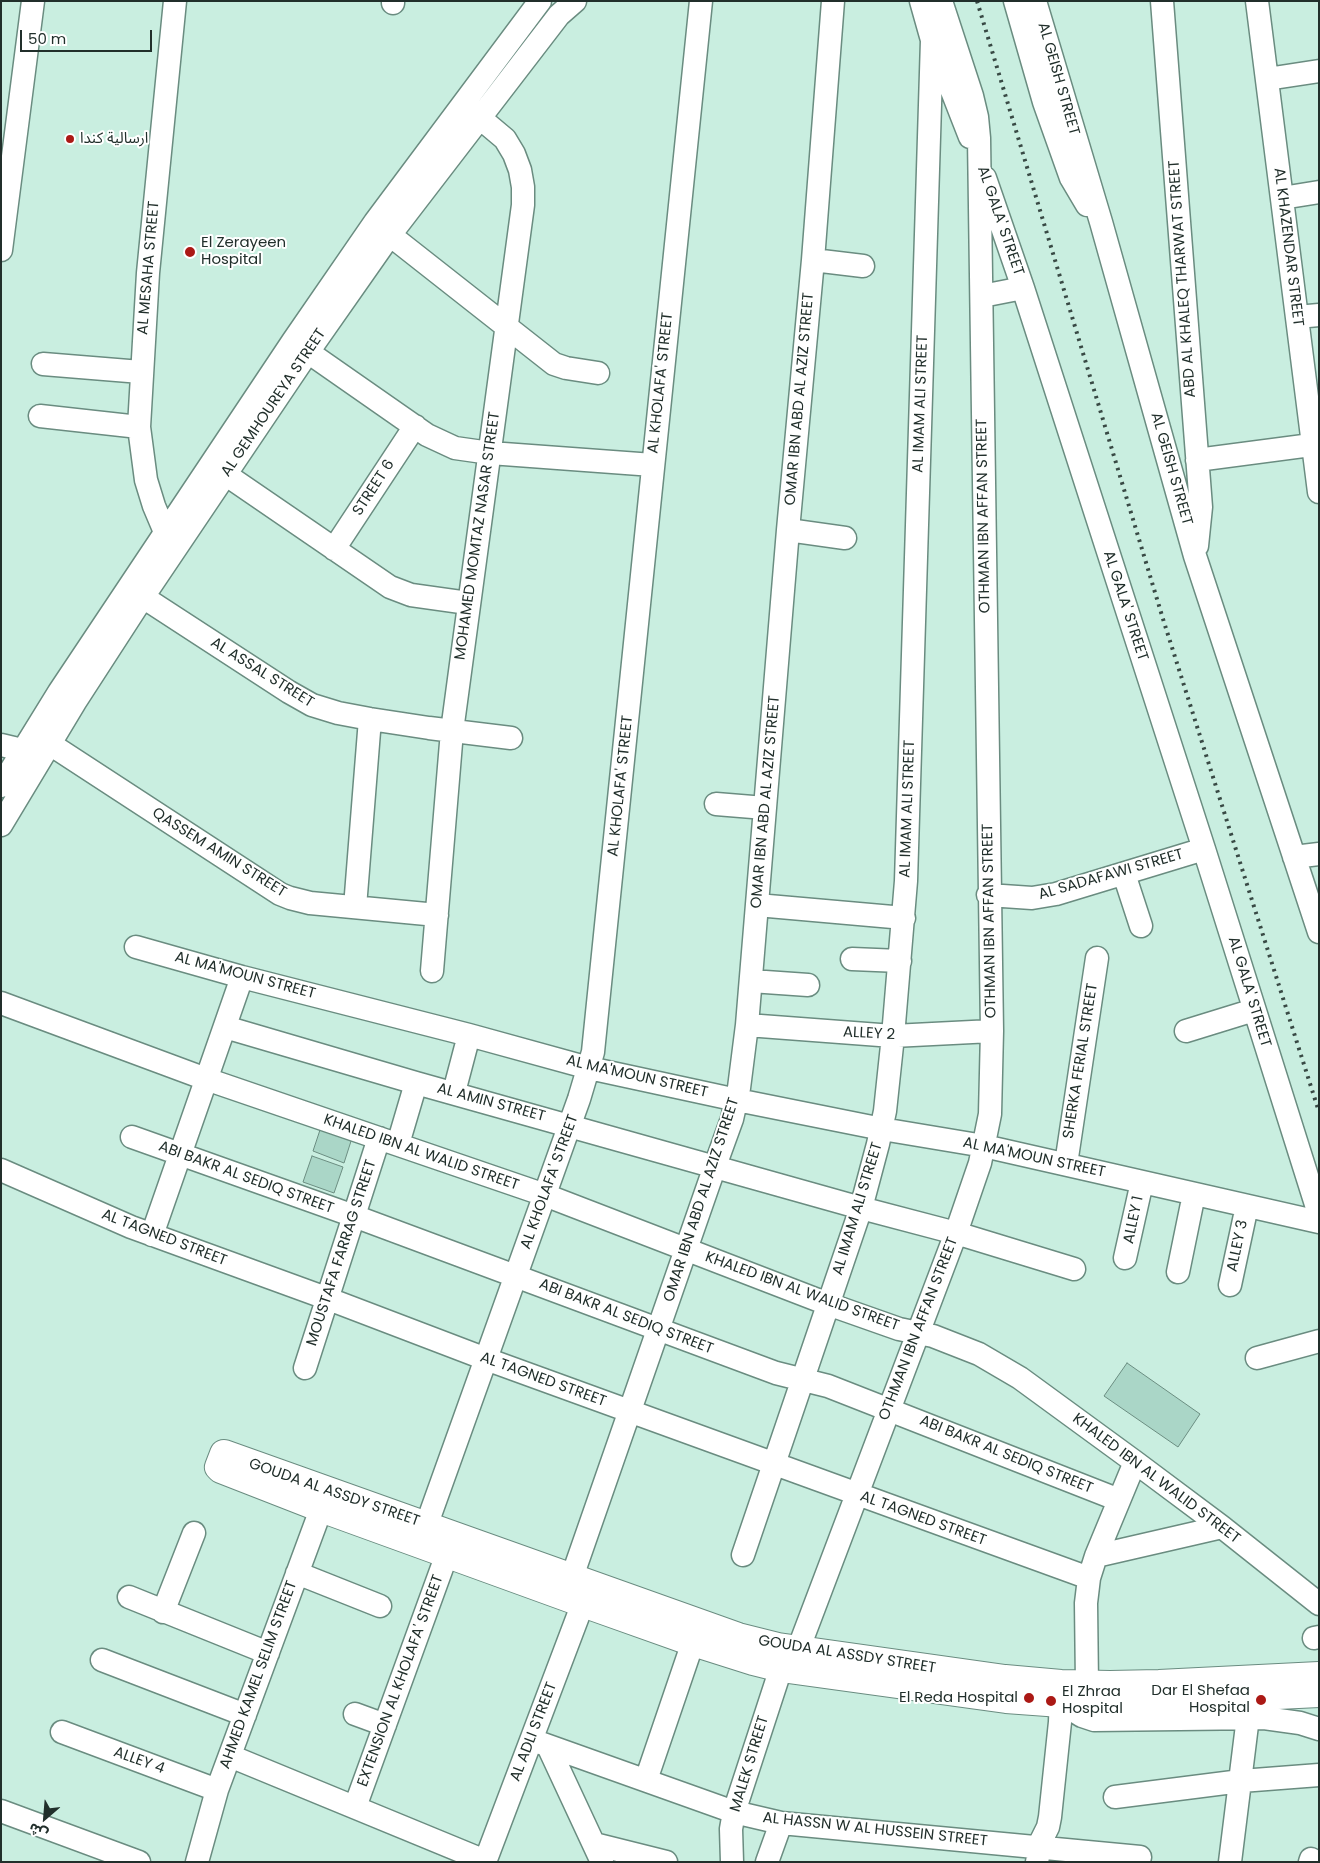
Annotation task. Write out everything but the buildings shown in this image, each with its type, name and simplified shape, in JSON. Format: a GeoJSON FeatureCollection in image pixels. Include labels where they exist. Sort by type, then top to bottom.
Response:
{"type":"FeatureCollection","features":[{"type":"Feature","properties":{"kind":"main road","name":"GOUDA AL ASSDY STREET"},"geometry":{"type":"LineString","coordinates":[[325,1499],[423,1534],[572,1577],[738,1637],[771,1645],[789,1659]]}},
{"type":"Feature","properties":{"kind":"main road","name":"GOUDA AL ASSDY STREET"},"geometry":{"type":"LineString","coordinates":[[423,1534],[447,1554],[693,1642],[753,1661],[789,1659],[1005,1680],[1069,1691],[1159,1684],[1313,1683]]}},
{"type":"Feature","properties":{"kind":"street"},"geometry":{"type":"LineString","coordinates":[[1,250],[8,146],[33,1]]}},
{"type":"Feature","properties":{"kind":"street","name":"AL MESAHA STREET"},"geometry":{"type":"LineString","coordinates":[[172,537],[154,506],[146,480],[139,427],[147,282],[175,1]]}},
{"type":"Feature","properties":{"kind":"street","name":"AL GEMHOUREYA STREET"},"geometry":{"type":"LineString","coordinates":[[1,786],[12,748],[172,537],[375,222],[540,1]]}},
{"type":"Feature","properties":{"kind":"street","name":"AL KHOLAFA' STREET"},"geometry":{"type":"LineString","coordinates":[[423,1534],[570,1125],[589,1068],[595,1036],[701,1]]}},
{"type":"Feature","properties":{"kind":"street","name":"OMAR IBN ABD AL AZIZ STREET"},"geometry":{"type":"LineString","coordinates":[[572,1577],[737,1100],[751,981],[788,530],[813,260],[833,1]]}},
{"type":"Feature","properties":{"kind":"street","name":"AL GALA' STREET"},"geometry":{"type":"LineString","coordinates":[[921,1],[932,40],[978,159],[1023,288],[1204,849],[1319,1214]]}},
{"type":"Feature","properties":{"kind":"street","name":"OTHMAN IBN AFFAN STREET"},"geometry":{"type":"LineString","coordinates":[[789,1659],[857,1494],[956,1233],[984,1146],[990,1114],[992,1031],[988,895],[979,138],[972,96],[941,1]]}},
{"type":"Feature","properties":{"kind":"street"},"geometry":{"type":"LineString","coordinates":[[1015,1],[1044,102],[1071,178],[1087,205],[1101,222]]}},
{"type":"Feature","properties":{"kind":"street","name":"AL GEISH STREET"},"geometry":{"type":"LineString","coordinates":[[1035,1],[1101,222],[1195,556],[1319,932]]}},
{"type":"Feature","properties":{"kind":"street","name":"ABD AL KHALEQ THARWAT STREET"},"geometry":{"type":"LineString","coordinates":[[1162,1],[1201,507],[1195,556]]}},
{"type":"Feature","properties":{"kind":"street","name":"AL KHAZENDAR STREET"},"geometry":{"type":"LineString","coordinates":[[1257,1],[1282,198],[1308,316],[1319,492]]}},
{"type":"Feature","properties":{"kind":"street","name":"AL GEMHOUREYA STREET"},"geometry":{"type":"LineString","coordinates":[[199,497],[225,474],[390,235],[567,6]]}},
{"type":"Feature","properties":{"kind":"street","name":"AL IMAM ALI STREET"},"geometry":{"type":"LineString","coordinates":[[743,1555],[861,1208],[882,1129],[893,1036],[906,882],[932,40]]}},
{"type":"Feature","properties":{"kind":"street"},"geometry":{"type":"LineString","coordinates":[[1267,78],[1319,71]]}},
{"type":"Feature","properties":{"kind":"street","name":"MOHAMED MOMTAZ NASAR STREET"},"geometry":{"type":"LineString","coordinates":[[432,971],[452,731],[523,204],[520,170],[514,154],[505,139],[480,118]]}},
{"type":"Feature","properties":{"kind":"street"},"geometry":{"type":"LineString","coordinates":[[1282,198],[1319,192]]}},
{"type":"Feature","properties":{"kind":"street"},"geometry":{"type":"LineString","coordinates":[[390,235],[558,366],[598,373]]}},
{"type":"Feature","properties":{"kind":"street"},"geometry":{"type":"LineString","coordinates":[[813,260],[863,266]]}},
{"type":"Feature","properties":{"kind":"street"},"geometry":{"type":"LineString","coordinates":[[982,296],[1023,288]]}},
{"type":"Feature","properties":{"kind":"street"},"geometry":{"type":"LineString","coordinates":[[308,352],[415,426],[455,448],[490,453],[653,465]]}},
{"type":"Feature","properties":{"kind":"street"},"geometry":{"type":"LineString","coordinates":[[43,364],[142,372]]}},
{"type":"Feature","properties":{"kind":"street"},"geometry":{"type":"LineString","coordinates":[[40,416],[139,427]]}},
{"type":"Feature","properties":{"kind":"street","name":"STREET 6"},"geometry":{"type":"LineString","coordinates":[[334,549],[415,426]]}},
{"type":"Feature","properties":{"kind":"street"},"geometry":{"type":"LineString","coordinates":[[1197,460],[1316,444]]}},
{"type":"Feature","properties":{"kind":"street"},"geometry":{"type":"LineString","coordinates":[[225,474],[380,581],[400,592],[423,597],[468,602]]}},
{"type":"Feature","properties":{"kind":"street"},"geometry":{"type":"LineString","coordinates":[[788,530],[845,538]]}},
{"type":"Feature","properties":{"kind":"street","name":"AL GEMHOUREYA STREET"},"geometry":{"type":"LineString","coordinates":[[1,825],[143,597],[172,537]]}},
{"type":"Feature","properties":{"kind":"street","name":"AL ASSAL STREET"},"geometry":{"type":"LineString","coordinates":[[143,597],[300,700],[325,710],[370,719],[510,738]]}},
{"type":"Feature","properties":{"kind":"street"},"geometry":{"type":"LineString","coordinates":[[355,907],[370,719]]}},
{"type":"Feature","properties":{"kind":"street","name":"QASSEM AMIN STREET"},"geometry":{"type":"LineString","coordinates":[[50,744],[280,894],[310,903],[437,915]]}},
{"type":"Feature","properties":{"kind":"street"},"geometry":{"type":"LineString","coordinates":[[716,804],[765,808]]}},
{"type":"Feature","properties":{"kind":"street","name":"AL SADAFAWI STREET"},"geometry":{"type":"LineString","coordinates":[[988,895],[1044,897],[1204,849]]}},
{"type":"Feature","properties":{"kind":"street"},"geometry":{"type":"LineString","coordinates":[[1294,857],[1319,854]]}},
{"type":"Feature","properties":{"kind":"street"},"geometry":{"type":"LineString","coordinates":[[1124,874],[1141,926]]}},
{"type":"Feature","properties":{"kind":"street"},"geometry":{"type":"LineString","coordinates":[[757,904],[904,918]]}},
{"type":"Feature","properties":{"kind":"street","name":"AL MA'MOUN STREET"},"geometry":{"type":"LineString","coordinates":[[136,947],[242,977],[589,1068],[882,1129],[984,1146],[1319,1222]]}},
{"type":"Feature","properties":{"kind":"street","name":"SHERKA FERIAL STREET"},"geometry":{"type":"LineString","coordinates":[[1066,1164],[1097,958]]}},
{"type":"Feature","properties":{"kind":"street"},"geometry":{"type":"LineString","coordinates":[[852,959],[900,962]]}},
{"type":"Feature","properties":{"kind":"street"},"geometry":{"type":"LineString","coordinates":[[152,1235],[242,977]]}},
{"type":"Feature","properties":{"kind":"street"},"geometry":{"type":"LineString","coordinates":[[751,981],[808,985]]}},
{"type":"Feature","properties":{"kind":"street","name":"KHALED IBN AL WALID STREET"},"geometry":{"type":"LineString","coordinates":[[1,1003],[206,1079],[545,1196],[828,1304],[899,1329],[950,1342],[1000,1365],[1028,1384],[1222,1527],[1319,1604]]}},
{"type":"Feature","properties":{"kind":"street"},"geometry":{"type":"LineString","coordinates":[[1186,1031],[1254,1010]]}},
{"type":"Feature","properties":{"kind":"street","name":"ALLEY 2"},"geometry":{"type":"LineString","coordinates":[[747,1025],[893,1036],[992,1031]]}},
{"type":"Feature","properties":{"kind":"street","name":"AL AMIN STREET"},"geometry":{"type":"LineString","coordinates":[[225,1026],[416,1082],[861,1208],[956,1233],[1074,1269]]}},
{"type":"Feature","properties":{"kind":"street"},"geometry":{"type":"LineString","coordinates":[[454,1092],[469,1035]]}},
{"type":"Feature","properties":{"kind":"street","name":"MOUSTAFA FARRAG STREET"},"geometry":{"type":"LineString","coordinates":[[305,1368],[354,1216],[416,1082]]}},
{"type":"Feature","properties":{"kind":"street","name":"ABI BAKR AL SEDIQ STREET"},"geometry":{"type":"LineString","coordinates":[[132,1137],[354,1216],[776,1373],[828,1386],[1119,1500]]}},
{"type":"Feature","properties":{"kind":"street","name":"AL TAGNED STREET"},"geometry":{"type":"LineString","coordinates":[[1,1170],[152,1235],[630,1412],[1089,1578]]}},
{"type":"Feature","properties":{"kind":"street","name":"ALLEY 1"},"geometry":{"type":"LineString","coordinates":[[1125,1258],[1142,1182]]}},
{"type":"Feature","properties":{"kind":"street"},"geometry":{"type":"LineString","coordinates":[[1178,1272],[1194,1194]]}},
{"type":"Feature","properties":{"kind":"street","name":"ALLEY 3"},"geometry":{"type":"LineString","coordinates":[[1230,1285],[1247,1206]]}},
{"type":"Feature","properties":{"kind":"street"},"geometry":{"type":"LineString","coordinates":[[1257,1358],[1319,1341]]}},
{"type":"Feature","properties":{"kind":"street"},"geometry":{"type":"LineString","coordinates":[[1038,1855],[1050,1817],[1069,1691],[1089,1578],[1096,1556],[1135,1462]]}},
{"type":"Feature","properties":{"kind":"street","name":"AHMED KAMEL SELIM STREET"},"geometry":{"type":"LineString","coordinates":[[197,1862],[217,1790],[325,1499]]}},
{"type":"Feature","properties":{"kind":"street"},"geometry":{"type":"LineString","coordinates":[[1096,1556],[1222,1527]]}},
{"type":"Feature","properties":{"kind":"street"},"geometry":{"type":"LineString","coordinates":[[163,1612],[194,1533]]}},
{"type":"Feature","properties":{"kind":"street","name":"EXTENSION AL KHOLAFA' STREET"},"geometry":{"type":"LineString","coordinates":[[355,1808],[447,1554]]}},
{"type":"Feature","properties":{"kind":"street"},"geometry":{"type":"LineString","coordinates":[[297,1573],[380,1606]]}},
{"type":"Feature","properties":{"kind":"street"},"geometry":{"type":"LineString","coordinates":[[128,1598],[268,1653]]}},
{"type":"Feature","properties":{"kind":"street","name":"AL ADLI STREET"},"geometry":{"type":"LineString","coordinates":[[485,1862],[540,1743],[583,1603]]}},
{"type":"Feature","properties":{"kind":"street"},"geometry":{"type":"LineString","coordinates":[[646,1780],[693,1642]]}},
{"type":"Feature","properties":{"kind":"street","name":"MALEK STREET"},"geometry":{"type":"LineString","coordinates":[[732,1862],[731,1828],[734,1812],[789,1659]]}},
{"type":"Feature","properties":{"kind":"street"},"geometry":{"type":"LineString","coordinates":[[102,1660],[245,1715]]}},
{"type":"Feature","properties":{"kind":"street","name":"GOUDA AL ASSDY STREET"},"geometry":{"type":"LineString","coordinates":[[1069,1691],[1082,1716],[1106,1721],[1248,1717],[1283,1720],[1319,1729]]}},
{"type":"Feature","properties":{"kind":"street"},"geometry":{"type":"LineString","coordinates":[[355,1714],[385,1725]]}},
{"type":"Feature","properties":{"kind":"street"},"geometry":{"type":"LineString","coordinates":[[1230,1862],[1248,1717]]}},
{"type":"Feature","properties":{"kind":"street","name":"ALLEY 4"},"geometry":{"type":"LineString","coordinates":[[62,1732],[217,1790]]}},
{"type":"Feature","properties":{"kind":"street"},"geometry":{"type":"LineString","coordinates":[[540,1743],[598,1853],[666,1862]]}},
{"type":"Feature","properties":{"kind":"street","name":"AL HASSN W AL HUSSEIN STREET"},"geometry":{"type":"LineString","coordinates":[[540,1743],[734,1812],[781,1822],[1038,1855],[1140,1857]]}},
{"type":"Feature","properties":{"kind":"street"},"geometry":{"type":"LineString","coordinates":[[230,1756],[485,1862]]}},
{"type":"Feature","properties":{"kind":"street"},"geometry":{"type":"LineString","coordinates":[[1115,1797],[1241,1781],[1319,1775]]}},
{"type":"Feature","properties":{"kind":"street"},"geometry":{"type":"LineString","coordinates":[[1,1811],[139,1862]]}},
{"type":"Feature","properties":{"kind":"street"},"geometry":{"type":"LineString","coordinates":[[767,1862],[781,1822]]}},
{"type":"Feature","properties":{"kind":"railway"},"geometry":{"type":"LineString","coordinates":[[977,1],[1163,619],[1319,1112]]}},
{"type":"Feature","properties":{"kind":"place","name":"ارسالية كندا"},"geometry":{"type":"Point","coordinates":[70,139]}},
{"type":"Feature","properties":{"kind":"place","name":"El Zerayeen Hospital"},"geometry":{"type":"Point","coordinates":[190,252]}},
{"type":"Feature","properties":{"kind":"place","name":"El Reda Hospital"},"geometry":{"type":"Point","coordinates":[1029,1698]}},
{"type":"Feature","properties":{"kind":"place","name":"Dar El Shefaa Hospital"},"geometry":{"type":"Point","coordinates":[1261,1700]}},
{"type":"Feature","properties":{"kind":"place","name":"El Zhraa Hospital"},"geometry":{"type":"Point","coordinates":[1051,1701]}}]}
